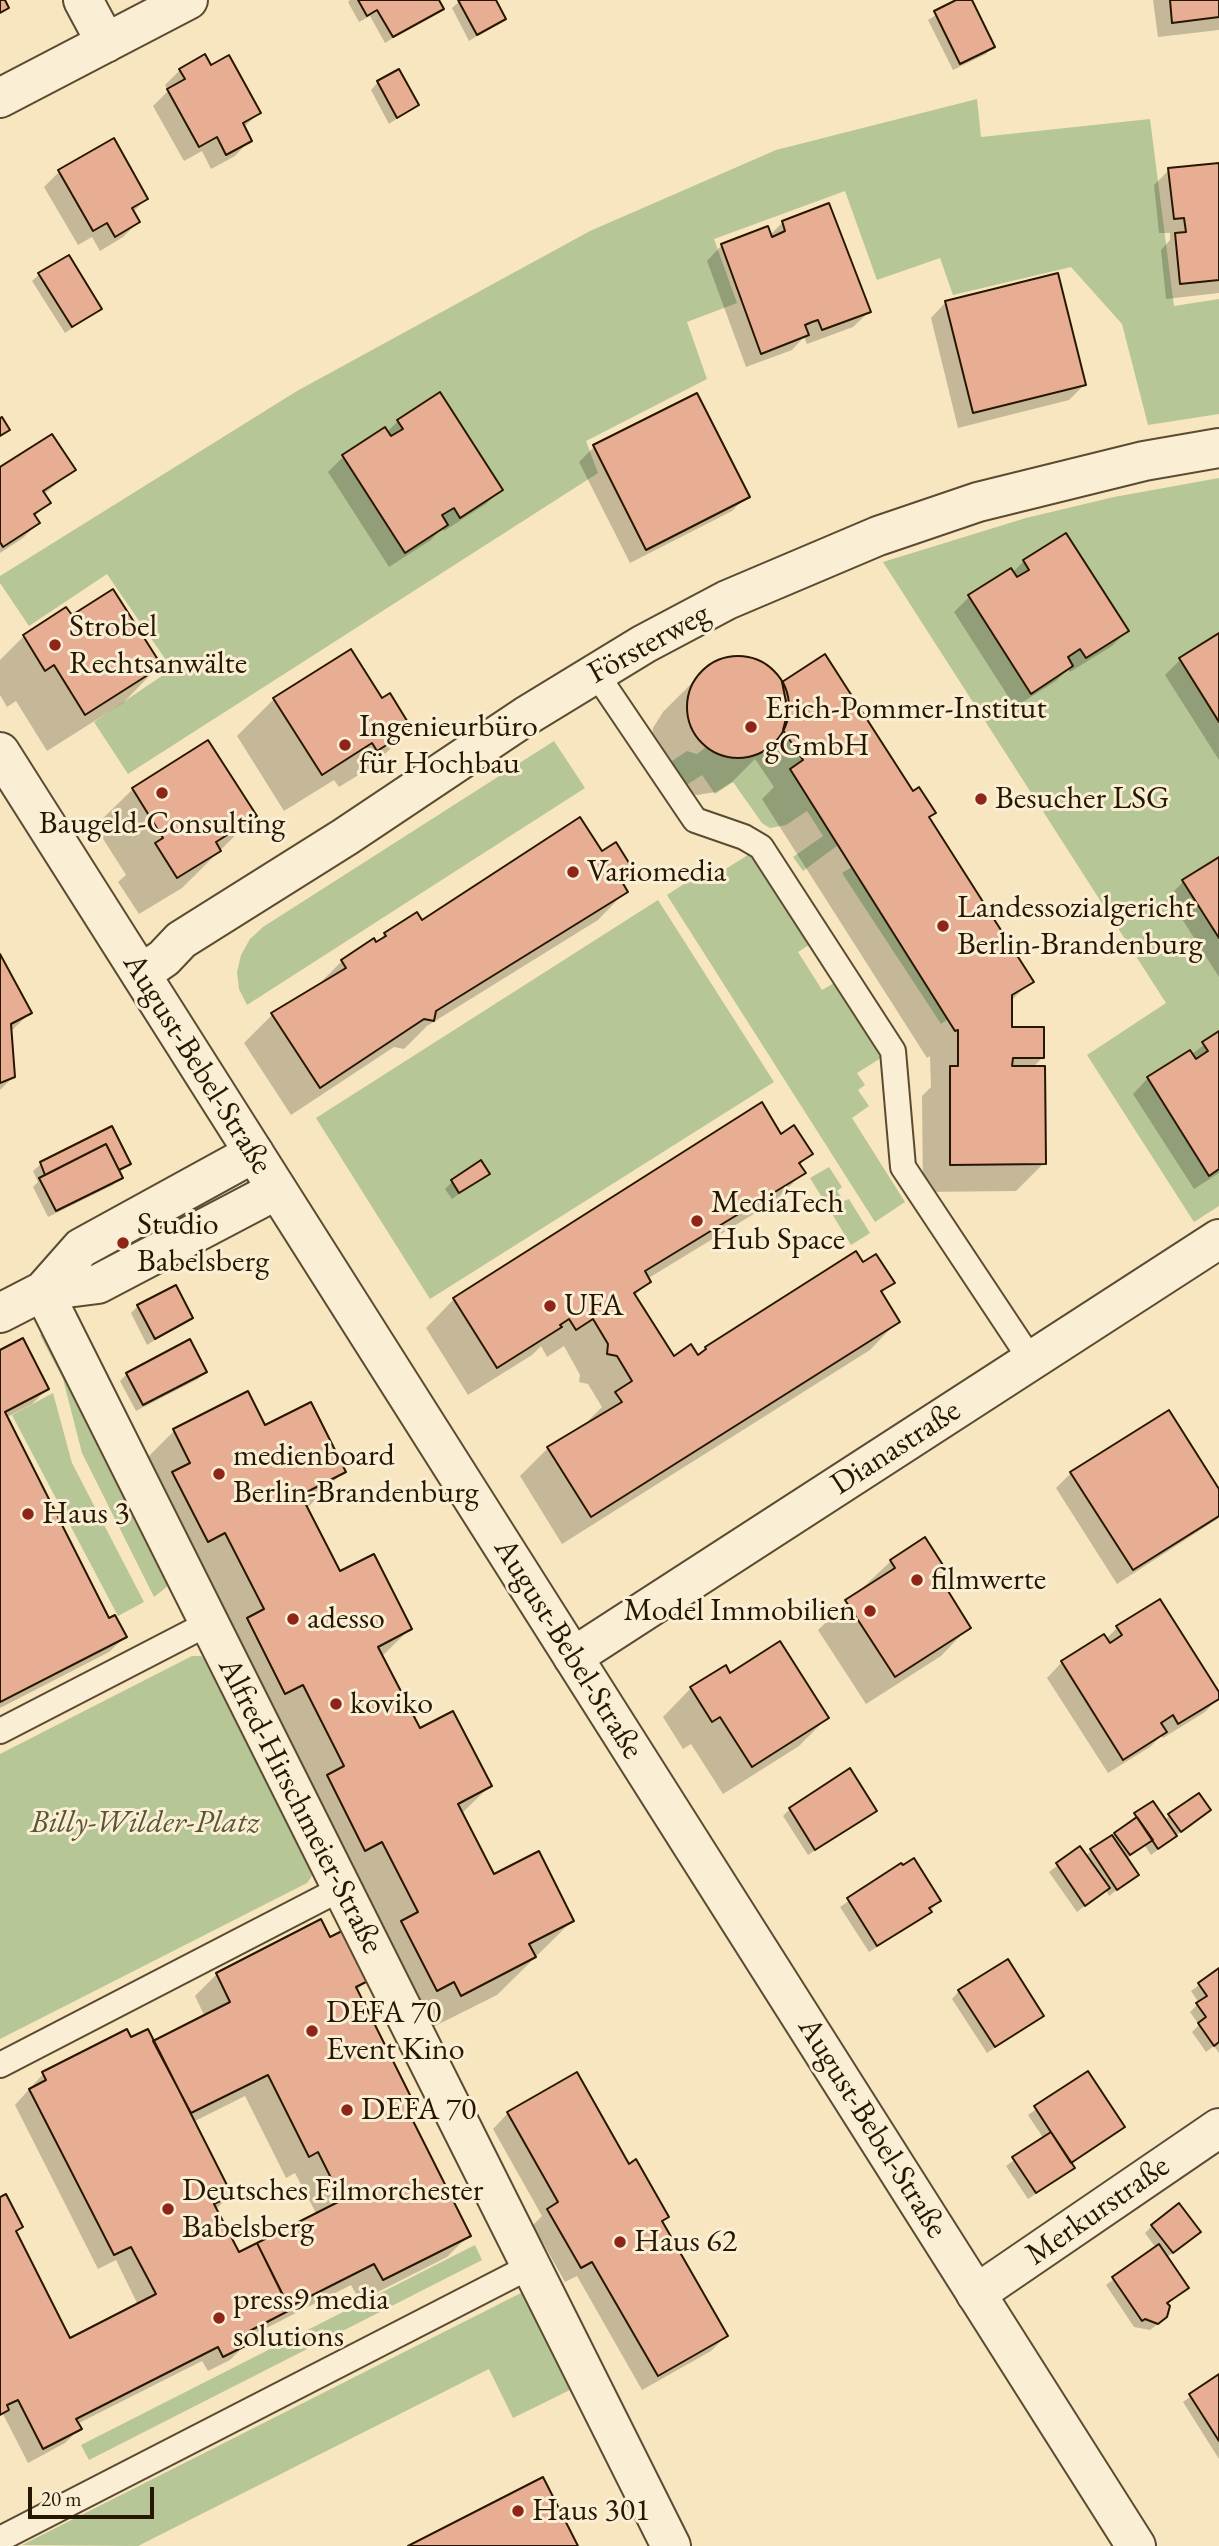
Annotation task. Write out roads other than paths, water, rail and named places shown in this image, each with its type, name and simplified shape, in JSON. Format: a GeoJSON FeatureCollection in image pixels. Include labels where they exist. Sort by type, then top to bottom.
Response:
{"type":"FeatureCollection","features":[{"type":"Feature","properties":{"kind":"street"},"geometry":{"type":"LineString","coordinates":[[83,0],[107,43]]}},
{"type":"Feature","properties":{"kind":"street"},"geometry":{"type":"LineString","coordinates":[[0,98],[188,0]]}},
{"type":"Feature","properties":{"kind":"street","name":"Försterweg"},"geometry":{"type":"LineString","coordinates":[[141,974],[164,958],[181,940],[596,672],[727,600],[878,536],[978,502],[1053,481],[1219,448]]}},
{"type":"Feature","properties":{"kind":"street","name":"August-Bebel-Straße"},"geometry":{"type":"LineString","coordinates":[[0,752],[1136,2546]]}},
{"type":"Feature","properties":{"kind":"street"},"geometry":{"type":"LineString","coordinates":[[43,1291],[81,1248],[254,1153]]}},
{"type":"Feature","properties":{"kind":"street"},"geometry":{"type":"LineString","coordinates":[[0,1312],[43,1291],[98,1284],[277,1190]]}},
{"type":"Feature","properties":{"kind":"street","name":"Dianastraße"},"geometry":{"type":"LineString","coordinates":[[573,1657],[1219,1239]]}},
{"type":"Feature","properties":{"kind":"street","name":"Alfred-Hirschmeier-Straße"},"geometry":{"type":"LineString","coordinates":[[43,1291],[671,2546]]}},
{"type":"Feature","properties":{"kind":"street","name":"Merkurstraße"},"geometry":{"type":"LineString","coordinates":[[976,2294],[1219,2128]]}},
{"type":"Feature","properties":{"kind":"lane"},"geometry":{"type":"LineString","coordinates":[[596,672],[695,820],[744,837],[761,847],[893,1051],[904,1167],[1031,1360]]}},
{"type":"Feature","properties":{"kind":"lane"},"geometry":{"type":"LineString","coordinates":[[0,1731],[209,1623]]}},
{"type":"Feature","properties":{"kind":"lane"},"geometry":{"type":"LineString","coordinates":[[0,2065],[342,1888]]}},
{"type":"Feature","properties":{"kind":"lane"},"geometry":{"type":"LineString","coordinates":[[0,2539],[531,2266]]}},
{"type":"Feature","properties":{"kind":"place","name":"Strobel Rechtsanwälte"},"geometry":{"type":"Point","coordinates":[55,645]}},
{"type":"Feature","properties":{"kind":"place","name":"Erich-Pommer-Institut gGmbH"},"geometry":{"type":"Point","coordinates":[751,727]}},
{"type":"Feature","properties":{"kind":"place","name":"Ingenieurbüro für Hochbau"},"geometry":{"type":"Point","coordinates":[345,745]}},
{"type":"Feature","properties":{"kind":"place","name":"Baugeld-Consulting"},"geometry":{"type":"Point","coordinates":[162,793]}},
{"type":"Feature","properties":{"kind":"place","name":"Besucher LSG"},"geometry":{"type":"Point","coordinates":[981,799]}},
{"type":"Feature","properties":{"kind":"place","name":"Variomedia"},"geometry":{"type":"Point","coordinates":[573,872]}},
{"type":"Feature","properties":{"kind":"place","name":"Landessozialgericht Berlin-Brandenburg"},"geometry":{"type":"Point","coordinates":[943,926]}},
{"type":"Feature","properties":{"kind":"place","name":"MediaTech Hub Space"},"geometry":{"type":"Point","coordinates":[697,1221]}},
{"type":"Feature","properties":{"kind":"place","name":"Studio Babelsberg"},"geometry":{"type":"Point","coordinates":[123,1243]}},
{"type":"Feature","properties":{"kind":"place","name":"UFA"},"geometry":{"type":"Point","coordinates":[550,1306]}},
{"type":"Feature","properties":{"kind":"place","name":"medienboard Berlin-Brandenburg"},"geometry":{"type":"Point","coordinates":[219,1474]}},
{"type":"Feature","properties":{"kind":"place","name":"Haus 3"},"geometry":{"type":"Point","coordinates":[28,1514]}},
{"type":"Feature","properties":{"kind":"place","name":"filmwerte"},"geometry":{"type":"Point","coordinates":[917,1580]}},
{"type":"Feature","properties":{"kind":"place","name":"Model Immobilien"},"geometry":{"type":"Point","coordinates":[870,1611]}},
{"type":"Feature","properties":{"kind":"place","name":"adesso"},"geometry":{"type":"Point","coordinates":[293,1619]}},
{"type":"Feature","properties":{"kind":"place","name":"koviko"},"geometry":{"type":"Point","coordinates":[336,1704]}},
{"type":"Feature","properties":{"kind":"place","name":"DEFA 70 Event Kino"},"geometry":{"type":"Point","coordinates":[312,2031]}},
{"type":"Feature","properties":{"kind":"place","name":"DEFA 70"},"geometry":{"type":"Point","coordinates":[347,2110]}},
{"type":"Feature","properties":{"kind":"place","name":"Deutsches Filmorchester Babelsberg"},"geometry":{"type":"Point","coordinates":[168,2209]}},
{"type":"Feature","properties":{"kind":"place","name":"Haus 62"},"geometry":{"type":"Point","coordinates":[620,2242]}},
{"type":"Feature","properties":{"kind":"place","name":"press9 media solutions"},"geometry":{"type":"Point","coordinates":[219,2318]}},
{"type":"Feature","properties":{"kind":"place","name":"Haus 301"},"geometry":{"type":"Point","coordinates":[518,2511]}},
{"type":"Feature","properties":{"kind":"park label","name":"Billy-Wilder-Platz"},"geometry":{"type":"Point","coordinates":[145,1823]}}]}
